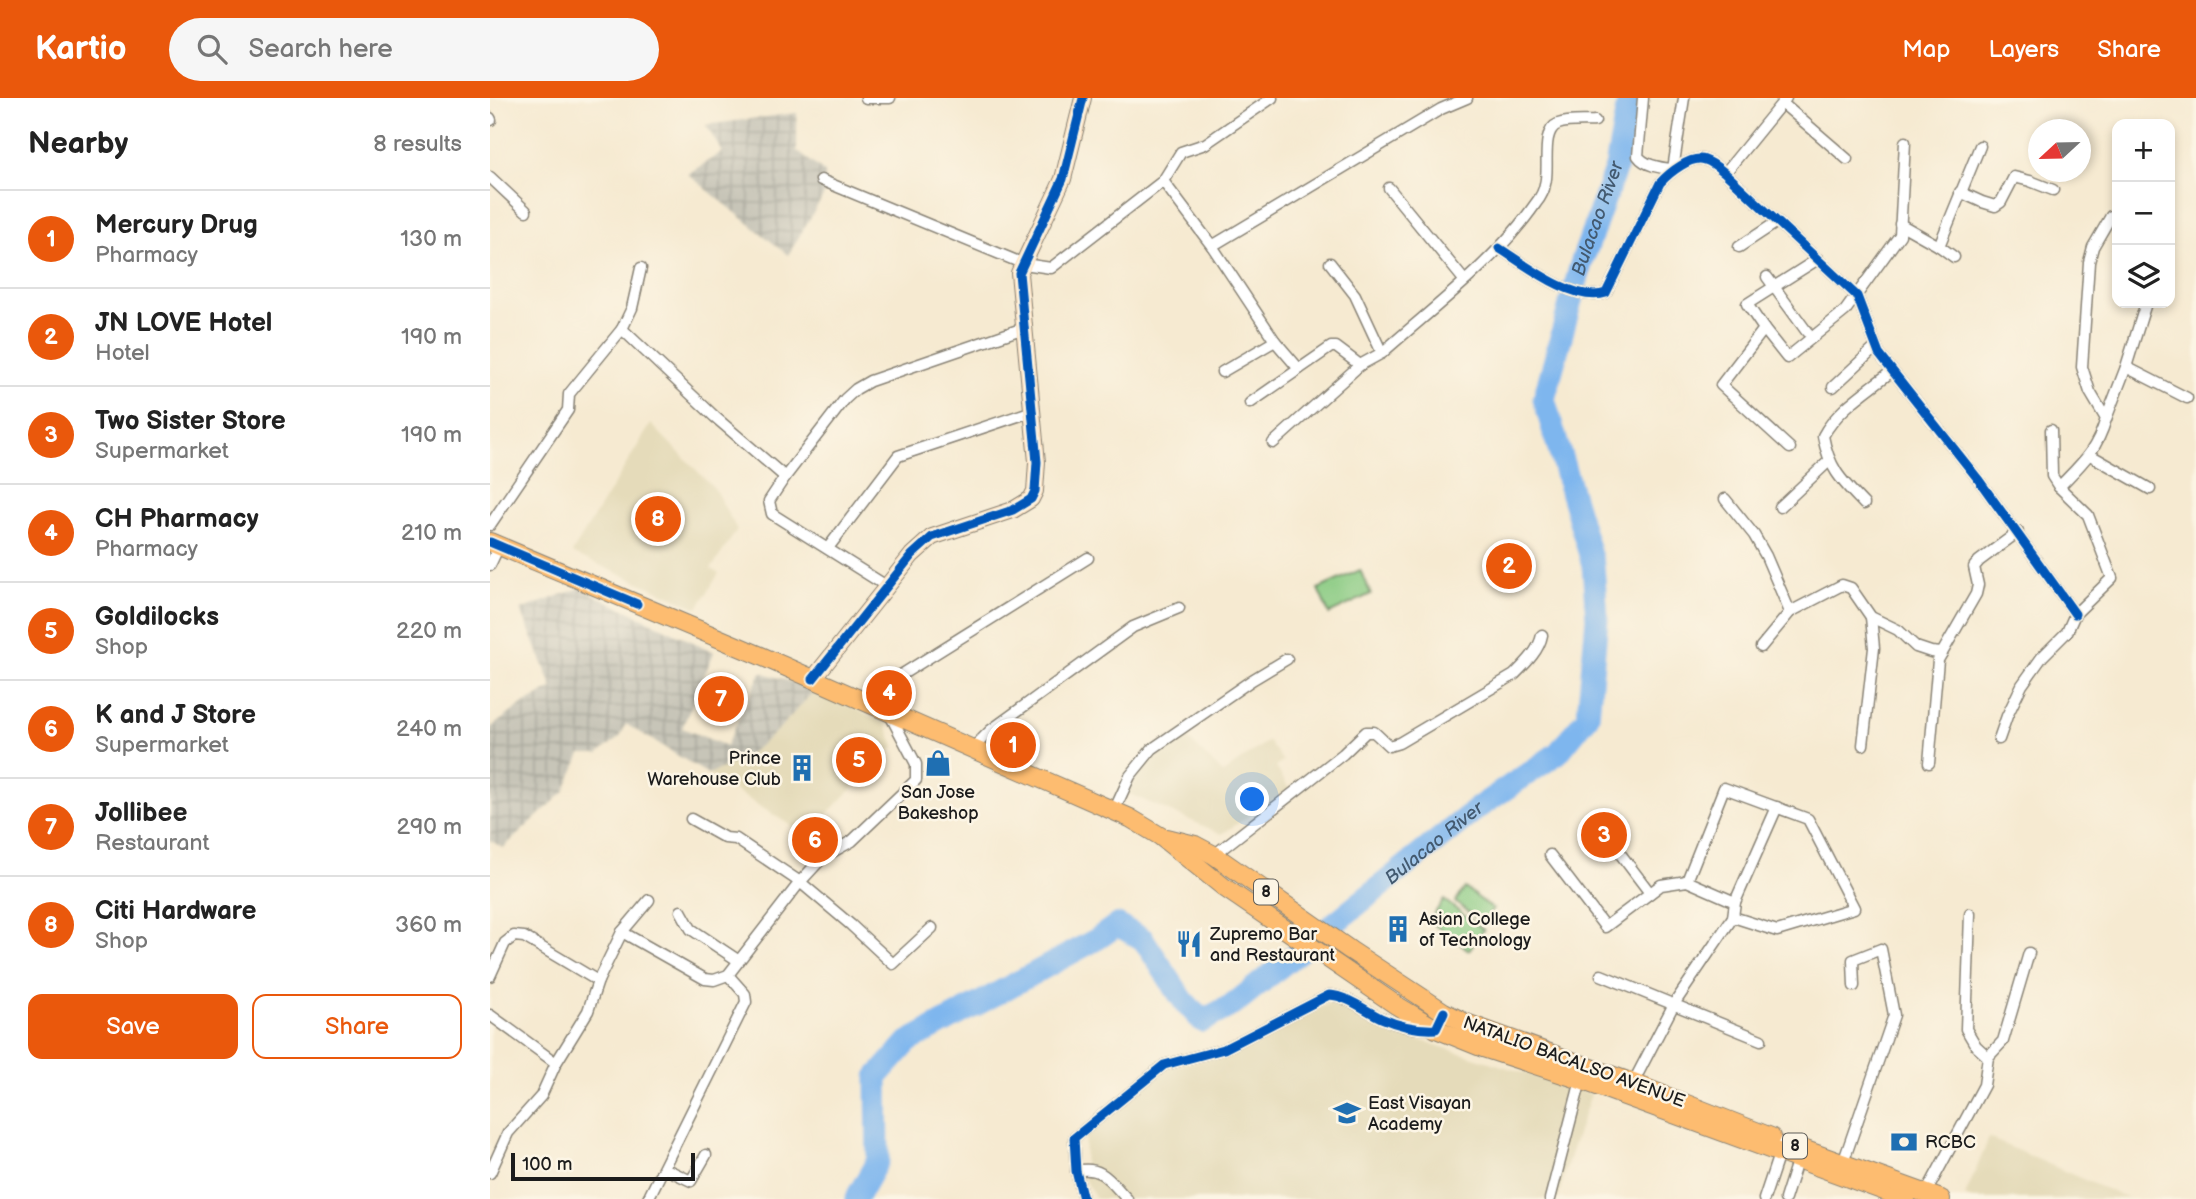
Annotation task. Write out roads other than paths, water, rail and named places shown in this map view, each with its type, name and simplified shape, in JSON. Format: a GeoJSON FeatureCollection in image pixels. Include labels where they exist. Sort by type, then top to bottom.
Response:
{"type":"FeatureCollection","features":[{"type":"Feature","properties":{"kind":"main road","name":"NATALIO BACALSO AVENUE"},"geometry":{"type":"LineString","coordinates":[[495,544],[1114,811],[1160,836],[1203,872],[1312,936],[1350,950],[1440,1020],[1477,1028],[1630,1090],[1800,1154],[1906,1199]]}},
{"type":"Feature","properties":{"kind":"main road","name":"NATALIO BACALSO AVENUE"},"geometry":{"type":"LineString","coordinates":[[1160,836],[1195,845],[1214,855],[1312,936],[1340,966],[1440,1020],[1483,1048],[1581,1080],[1630,1090]]}},
{"type":"Feature","properties":{"kind":"main road"},"geometry":{"type":"LineString","coordinates":[[1203,872],[1214,855]]}},
{"type":"Feature","properties":{"kind":"main road","name":"NATALIO BACALSO AVENUE"},"geometry":{"type":"LineString","coordinates":[[1800,1154],[1843,1163],[1933,1196]]}},
{"type":"Feature","properties":{"kind":"street"},"geometry":{"type":"LineString","coordinates":[[866,98],[890,98]]}},
{"type":"Feature","properties":{"kind":"street"},"geometry":{"type":"LineString","coordinates":[[813,679],[912,555],[932,537],[1013,510],[1031,499],[1035,491],[1037,462],[1019,273],[1063,179],[1083,98]]}},
{"type":"Feature","properties":{"kind":"street"},"geometry":{"type":"LineString","coordinates":[[821,180],[1024,264],[1055,267],[1163,181],[1181,152],[1205,144],[1272,98]]}},
{"type":"Feature","properties":{"kind":"street"},"geometry":{"type":"LineString","coordinates":[[1212,246],[1441,109],[1467,98]]}},
{"type":"Feature","properties":{"kind":"street"},"geometry":{"type":"LineString","coordinates":[[1643,98],[1638,156],[1643,162],[1673,169]]}},
{"type":"Feature","properties":{"kind":"street"},"geometry":{"type":"LineString","coordinates":[[1673,169],[1684,98]]}},
{"type":"Feature","properties":{"kind":"street"},"geometry":{"type":"LineString","coordinates":[[1725,173],[1784,100],[1847,159]]}},
{"type":"Feature","properties":{"kind":"street"},"geometry":{"type":"LineString","coordinates":[[1273,443],[1360,365],[1382,353],[1499,248],[1523,221],[1546,183],[1547,137],[1553,126],[1560,123],[1595,121]]}},
{"type":"Feature","properties":{"kind":"street"},"geometry":{"type":"LineString","coordinates":[[1818,259],[1771,281],[1748,304],[1784,357],[1790,358],[1845,311],[1900,235],[1905,142]]}},
{"type":"Feature","properties":{"kind":"street"},"geometry":{"type":"LineString","coordinates":[[1939,246],[1980,146]]}},
{"type":"Feature","properties":{"kind":"street"},"geometry":{"type":"LineString","coordinates":[[1499,248],[1549,281],[1587,295],[1598,296],[1606,293],[1660,183],[1673,169],[1699,159],[1707,160],[1725,173],[1857,296],[1876,346],[1892,371],[2018,532],[2076,614]]}},
{"type":"Feature","properties":{"kind":"street"},"geometry":{"type":"LineString","coordinates":[[490,177],[526,212]]}},
{"type":"Feature","properties":{"kind":"street"},"geometry":{"type":"LineString","coordinates":[[1960,192],[1996,205],[2001,202],[2014,177],[2053,190]]}},
{"type":"Feature","properties":{"kind":"street"},"geometry":{"type":"LineString","coordinates":[[1163,181],[1212,246],[1275,341],[1299,369]]}},
{"type":"Feature","properties":{"kind":"street"},"geometry":{"type":"LineString","coordinates":[[1389,188],[1464,280]]}},
{"type":"Feature","properties":{"kind":"street"},"geometry":{"type":"LineString","coordinates":[[2106,419],[2090,392],[2082,367],[2089,262],[2093,247],[2111,216]]}},
{"type":"Feature","properties":{"kind":"street"},"geometry":{"type":"LineString","coordinates":[[1739,247],[1777,222]]}},
{"type":"Feature","properties":{"kind":"street"},"geometry":{"type":"LineString","coordinates":[[1900,224],[1954,257]]}},
{"type":"Feature","properties":{"kind":"street"},"geometry":{"type":"LineString","coordinates":[[1330,263],[1355,295],[1382,353]]}},
{"type":"Feature","properties":{"kind":"street"},"geometry":{"type":"LineString","coordinates":[[490,525],[568,410],[569,394],[622,329],[632,308],[641,268]]}},
{"type":"Feature","properties":{"kind":"street"},"geometry":{"type":"LineString","coordinates":[[1771,281],[1807,332]]}},
{"type":"Feature","properties":{"kind":"street"},"geometry":{"type":"LineString","coordinates":[[2059,487],[2091,455],[2098,442],[2144,308]]}},
{"type":"Feature","properties":{"kind":"street"},"geometry":{"type":"LineString","coordinates":[[888,587],[772,514],[769,501],[845,399],[856,389],[870,381],[1024,328]]}},
{"type":"Feature","properties":{"kind":"street"},"geometry":{"type":"LineString","coordinates":[[622,329],[785,477]]}},
{"type":"Feature","properties":{"kind":"street"},"geometry":{"type":"LineString","coordinates":[[1763,329],[1721,385],[1790,448]]}},
{"type":"Feature","properties":{"kind":"street"},"geometry":{"type":"LineString","coordinates":[[1222,372],[1275,341]]}},
{"type":"Feature","properties":{"kind":"street"},"geometry":{"type":"LineString","coordinates":[[1833,387],[1876,346]]}},
{"type":"Feature","properties":{"kind":"street"},"geometry":{"type":"LineString","coordinates":[[1250,403],[1334,347],[1360,365]]}},
{"type":"Feature","properties":{"kind":"street"},"geometry":{"type":"LineString","coordinates":[[2126,367],[2187,398]]}},
{"type":"Feature","properties":{"kind":"street"},"geometry":{"type":"LineString","coordinates":[[1864,504],[1835,473],[1823,436],[1829,426],[1892,371]]}},
{"type":"Feature","properties":{"kind":"street"},"geometry":{"type":"LineString","coordinates":[[828,548],[898,456],[1032,411]]}},
{"type":"Feature","properties":{"kind":"street"},"geometry":{"type":"LineString","coordinates":[[1999,739],[2022,685],[2042,657],[2067,632],[2076,614],[2112,581],[2088,515],[2059,487],[2052,475],[2051,430]]}},
{"type":"Feature","properties":{"kind":"street"},"geometry":{"type":"LineString","coordinates":[[2091,455],[2150,489]]}},
{"type":"Feature","properties":{"kind":"street"},"geometry":{"type":"LineString","coordinates":[[1780,507],[1829,461]]}},
{"type":"Feature","properties":{"kind":"street"},"geometry":{"type":"LineString","coordinates":[[1725,499],[1754,535],[1790,611]]}},
{"type":"Feature","properties":{"kind":"street"},"geometry":{"type":"LineString","coordinates":[[1929,763],[1935,718],[1937,667],[1942,653],[1976,594],[1978,585],[1974,567],[2018,532]]}},
{"type":"Feature","properties":{"kind":"street"},"geometry":{"type":"LineString","coordinates":[[490,565],[495,544]]}},
{"type":"Feature","properties":{"kind":"street"},"geometry":{"type":"LineString","coordinates":[[861,701],[1088,558]]}},
{"type":"Feature","properties":{"kind":"street"},"geometry":{"type":"LineString","coordinates":[[1761,647],[1790,611],[1842,585],[1851,588],[1871,617],[1898,629],[1916,647],[1942,653]]}},
{"type":"Feature","properties":{"kind":"street"},"geometry":{"type":"LineString","coordinates":[[973,748],[991,730],[1133,627],[1179,608]]}},
{"type":"Feature","properties":{"kind":"street"},"geometry":{"type":"LineString","coordinates":[[1863,745],[1873,660],[1871,617]]}},
{"type":"Feature","properties":{"kind":"street"},"geometry":{"type":"LineString","coordinates":[[1214,855],[1332,763],[1366,732],[1374,732],[1389,746],[1399,743],[1514,676],[1541,642],[1542,635]]}},
{"type":"Feature","properties":{"kind":"street"},"geometry":{"type":"LineString","coordinates":[[1114,811],[1130,776],[1152,749],[1286,659]]}},
{"type":"Feature","properties":{"kind":"street"},"geometry":{"type":"LineString","coordinates":[[622,932],[705,979],[715,980],[728,975],[800,882],[823,858],[852,841],[916,780],[916,764],[888,712]]}},
{"type":"Feature","properties":{"kind":"street"},"geometry":{"type":"LineString","coordinates":[[1687,881],[1724,788],[1808,819],[1854,908],[1777,931],[1733,917]]}},
{"type":"Feature","properties":{"kind":"street"},"geometry":{"type":"LineString","coordinates":[[1630,1090],[1674,1004],[1733,917],[1735,902],[1777,807]]}},
{"type":"Feature","properties":{"kind":"street"},"geometry":{"type":"LineString","coordinates":[[691,819],[725,838],[736,839],[800,882],[893,964],[932,928]]}},
{"type":"Feature","properties":{"kind":"street"},"geometry":{"type":"LineString","coordinates":[[1605,835],[1650,894]]}},
{"type":"Feature","properties":{"kind":"street"},"geometry":{"type":"LineString","coordinates":[[1550,855],[1605,927],[1661,885],[1687,881],[1735,902]]}},
{"type":"Feature","properties":{"kind":"street"},"geometry":{"type":"LineString","coordinates":[[490,1172],[508,1133],[541,1096],[556,1063],[588,1011],[598,981],[622,932],[649,901]]}},
{"type":"Feature","properties":{"kind":"street"},"geometry":{"type":"LineString","coordinates":[[681,911],[691,929],[739,961]]}},
{"type":"Feature","properties":{"kind":"street"},"geometry":{"type":"LineString","coordinates":[[1970,914],[1966,1029],[1976,1046],[1988,1058]]}},
{"type":"Feature","properties":{"kind":"street"},"geometry":{"type":"LineString","coordinates":[[490,976],[505,943],[514,936],[524,937],[598,981]]}},
{"type":"Feature","properties":{"kind":"street"},"geometry":{"type":"LineString","coordinates":[[1843,1163],[1894,1015],[1881,949],[1853,960],[1854,986]]}},
{"type":"Feature","properties":{"kind":"street"},"geometry":{"type":"LineString","coordinates":[[1933,1196],[1984,1085],[1988,1058],[2004,1041],[2029,953]]}},
{"type":"Feature","properties":{"kind":"street"},"geometry":{"type":"LineString","coordinates":[[649,1199],[746,1002],[741,988],[728,975]]}},
{"type":"Feature","properties":{"kind":"street"},"geometry":{"type":"LineString","coordinates":[[1601,975],[1761,1040]]}},
{"type":"Feature","properties":{"kind":"street"},"geometry":{"type":"LineString","coordinates":[[1083,1199],[1076,1171],[1074,1138],[1164,1065],[1224,1049],[1329,995],[1339,996],[1382,1019],[1416,1030],[1440,1020]]}},
{"type":"Feature","properties":{"kind":"street"},"geometry":{"type":"LineString","coordinates":[[490,1015],[556,1063]]}},
{"type":"Feature","properties":{"kind":"street"},"geometry":{"type":"LineString","coordinates":[[1550,1199],[1581,1080]]}},
{"type":"Feature","properties":{"kind":"street"},"geometry":{"type":"LineString","coordinates":[[1764,1199],[1781,1147]]}},
{"type":"Feature","properties":{"kind":"street"},"geometry":{"type":"LineString","coordinates":[[1784,1199],[1800,1154]]}},
{"type":"Feature","properties":{"kind":"street"},"geometry":{"type":"LineString","coordinates":[[664,1168],[691,1181],[706,1155]]}},
{"type":"Feature","properties":{"kind":"street"},"geometry":{"type":"LineString","coordinates":[[1076,1171],[1090,1168],[1097,1170],[1127,1199]]}},
{"type":"Feature","properties":{"kind":"waterway","name":"Bulacao River"},"geometry":{"type":"LineString","coordinates":[[856,1199],[878,1160],[877,1077],[908,1042],[1097,939],[1117,925],[1143,939],[1183,1000],[1202,1021],[1234,1004],[1479,807],[1558,753],[1588,716],[1597,618],[1593,565],[1544,399],[1581,264],[1616,167],[1629,98]]}},
{"type":"Feature","properties":{"kind":"place","name":"Citi Hardware"},"geometry":{"type":"Point","coordinates":[658,519]}},
{"type":"Feature","properties":{"kind":"place","name":"JN LOVE Hotel"},"geometry":{"type":"Point","coordinates":[1509,566]}},
{"type":"Feature","properties":{"kind":"place","name":"CH Pharmacy"},"geometry":{"type":"Point","coordinates":[889,693]}},
{"type":"Feature","properties":{"kind":"place","name":"Jollibee"},"geometry":{"type":"Point","coordinates":[721,699]}},
{"type":"Feature","properties":{"kind":"place","name":"Mercury Drug"},"geometry":{"type":"Point","coordinates":[1013,745]}},
{"type":"Feature","properties":{"kind":"place","name":"Goldilocks"},"geometry":{"type":"Point","coordinates":[859,760]}},
{"type":"Feature","properties":{"kind":"place","name":"San Jose Bakeshop"},"geometry":{"type":"Point","coordinates":[938,763]}},
{"type":"Feature","properties":{"kind":"place","name":"Prince Warehouse Club"},"geometry":{"type":"Point","coordinates":[802,768]}},
{"type":"Feature","properties":{"kind":"place","name":"Two Sister Store"},"geometry":{"type":"Point","coordinates":[1604,835]}},
{"type":"Feature","properties":{"kind":"place","name":"K and J Store"},"geometry":{"type":"Point","coordinates":[815,840]}},
{"type":"Feature","properties":{"kind":"place","name":"Asian College of Technology"},"geometry":{"type":"Point","coordinates":[1398,929]}},
{"type":"Feature","properties":{"kind":"place","name":"Zupremo Bar and Restaurant"},"geometry":{"type":"Point","coordinates":[1189,944]}},
{"type":"Feature","properties":{"kind":"place","name":"East Visayan Academy"},"geometry":{"type":"Point","coordinates":[1347,1113]}},
{"type":"Feature","properties":{"kind":"place","name":"RCBC"},"geometry":{"type":"Point","coordinates":[1904,1142]}}]}
